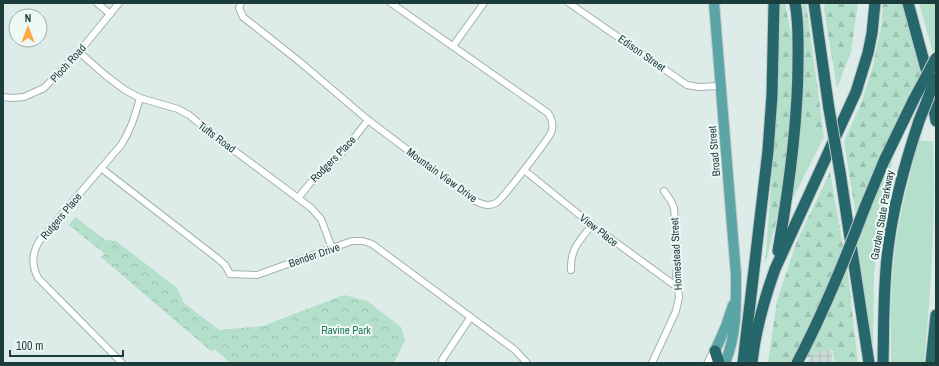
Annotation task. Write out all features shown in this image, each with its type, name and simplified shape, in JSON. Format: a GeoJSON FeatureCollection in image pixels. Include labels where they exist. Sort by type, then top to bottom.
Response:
{"type":"FeatureCollection","features":[{"type":"Feature","properties":{"kind":"highway"},"geometry":{"type":"LineString","coordinates":[[743,363],[768,151],[772,95],[774,3]]}},
{"type":"Feature","properties":{"kind":"highway"},"geometry":{"type":"LineString","coordinates":[[775,269],[795,125],[798,40],[798,22],[795,3]]}},
{"type":"Feature","properties":{"kind":"highway"},"geometry":{"type":"LineString","coordinates":[[814,3],[829,110],[869,363]]}},
{"type":"Feature","properties":{"kind":"highway"},"geometry":{"type":"LineString","coordinates":[[752,363],[758,322],[775,269],[856,92],[868,53],[875,3]]}},
{"type":"Feature","properties":{"kind":"highway"},"geometry":{"type":"LineString","coordinates":[[908,3],[929,80],[936,121]]}},
{"type":"Feature","properties":{"kind":"highway"},"geometry":{"type":"LineString","coordinates":[[797,363],[835,285],[884,161],[936,58]]}},
{"type":"Feature","properties":{"kind":"highway","name":"Garden State Parkway"},"geometry":{"type":"LineString","coordinates":[[884,363],[883,307],[891,228],[899,186],[919,121],[936,78]]}},
{"type":"Feature","properties":{"kind":"highway"},"geometry":{"type":"LineString","coordinates":[[931,363],[936,315]]}},
{"type":"Feature","properties":{"kind":"highway"},"geometry":{"type":"LineString","coordinates":[[715,351],[718,363]]}},
{"type":"Feature","properties":{"kind":"main road","name":"Broad Street"},"geometry":{"type":"LineString","coordinates":[[714,3],[732,226],[736,297],[735,328],[725,363]]}},
{"type":"Feature","properties":{"kind":"main road","name":"Broad Street"},"geometry":{"type":"LineString","coordinates":[[715,351],[736,297]]}},
{"type":"Feature","properties":{"kind":"street"},"geometry":{"type":"LineString","coordinates":[[97,3],[110,14]]}},
{"type":"Feature","properties":{"kind":"street","name":"Ploch Road"},"geometry":{"type":"LineString","coordinates":[[3,97],[24,97],[44,88],[79,52],[119,3]]}},
{"type":"Feature","properties":{"kind":"street","name":"Mountain View Drive"},"geometry":{"type":"LineString","coordinates":[[241,3],[239,8],[243,17],[300,62],[368,120],[475,201],[483,205],[497,203],[524,170],[551,132],[552,119],[548,113],[391,3]]}},
{"type":"Feature","properties":{"kind":"street"},"geometry":{"type":"LineString","coordinates":[[453,46],[484,3]]}},
{"type":"Feature","properties":{"kind":"street","name":"Edison Street"},"geometry":{"type":"LineString","coordinates":[[569,3],[687,85],[698,87],[720,86]]}},
{"type":"Feature","properties":{"kind":"street","name":"Tufts Road"},"geometry":{"type":"LineString","coordinates":[[79,52],[117,85],[140,98],[178,109],[189,115],[218,139],[311,208],[321,219],[332,248]]}},
{"type":"Feature","properties":{"kind":"street","name":"Rutgers Place"},"geometry":{"type":"LineString","coordinates":[[122,363],[44,284],[34,270],[33,263],[35,249],[40,240],[127,136],[132,126],[140,98]]}},
{"type":"Feature","properties":{"kind":"street","name":"Rodgers Place"},"geometry":{"type":"LineString","coordinates":[[298,198],[311,182],[316,179],[344,151],[368,120]]}},
{"type":"Feature","properties":{"kind":"street","name":"Bender Drive"},"geometry":{"type":"LineString","coordinates":[[101,168],[225,265],[230,274],[257,275],[352,242],[363,241],[372,244],[515,350],[526,363]]}},
{"type":"Feature","properties":{"kind":"street","name":"View Place"},"geometry":{"type":"LineString","coordinates":[[524,170],[592,225],[677,287]]}},
{"type":"Feature","properties":{"kind":"street","name":"Homestead Street"},"geometry":{"type":"LineString","coordinates":[[652,363],[676,311],[679,297],[676,275],[678,262],[674,208],[664,191]]}},
{"type":"Feature","properties":{"kind":"street"},"geometry":{"type":"LineString","coordinates":[[571,270],[570,260],[574,248],[592,225]]}},
{"type":"Feature","properties":{"kind":"street"},"geometry":{"type":"LineString","coordinates":[[443,363],[442,360],[470,318]]}},
{"type":"Feature","properties":{"kind":"street"},"geometry":{"type":"LineString","coordinates":[[709,363],[715,351]]}},
{"type":"Feature","properties":{"kind":"shaded area"},"geometry":{"type":"Polygon","coordinates":[[[827,324],[833,363],[806,363],[814,349],[827,324]]]}},
{"type":"Feature","properties":{"kind":"green space"},"geometry":{"type":"Polygon","coordinates":[[[779,3],[785,3],[792,39],[790,125],[782,198],[765,265],[779,82],[779,3]]]}},
{"type":"Feature","properties":{"kind":"green space"},"geometry":{"type":"Polygon","coordinates":[[[800,3],[806,3],[824,137],[800,110],[800,3]]]}},
{"type":"Feature","properties":{"kind":"green space"},"geometry":{"type":"Polygon","coordinates":[[[825,3],[858,3],[851,52],[837,88],[824,10],[825,3]]]}},
{"type":"Feature","properties":{"kind":"green space"},"geometry":{"type":"Polygon","coordinates":[[[883,3],[903,3],[922,70],[881,156],[856,216],[844,141],[861,104],[873,66],[881,27],[883,3]]]}},
{"type":"Feature","properties":{"kind":"green space"},"geometry":{"type":"Polygon","coordinates":[[[919,3],[936,3],[936,51],[934,56],[919,3]]]}},
{"type":"Feature","properties":{"kind":"green space"},"geometry":{"type":"Polygon","coordinates":[[[800,110],[824,137],[790,204],[800,110]]]}},
{"type":"Feature","properties":{"kind":"green space"},"geometry":{"type":"Polygon","coordinates":[[[919,141],[933,141],[934,169],[932,252],[924,363],[891,363],[893,263],[899,222],[919,141]]]}},
{"type":"Feature","properties":{"kind":"green space"},"geometry":{"type":"Polygon","coordinates":[[[891,155],[893,156],[883,208],[874,273],[873,345],[857,240],[891,155]]]}},
{"type":"Feature","properties":{"kind":"green space"},"geometry":{"type":"Polygon","coordinates":[[[830,172],[848,275],[858,363],[835,363],[832,349],[818,352],[798,363],[768,363],[777,301],[797,241],[830,172]]]}},
{"type":"Feature","properties":{"kind":"green space","name":"Ravine Park"},"geometry":{"type":"Polygon","coordinates":[[[75,217],[105,240],[116,241],[177,288],[184,303],[219,330],[263,326],[344,295],[367,301],[401,327],[405,340],[394,363],[231,363],[214,349],[212,352],[101,257],[105,254],[69,225],[75,217]]]}}]}
